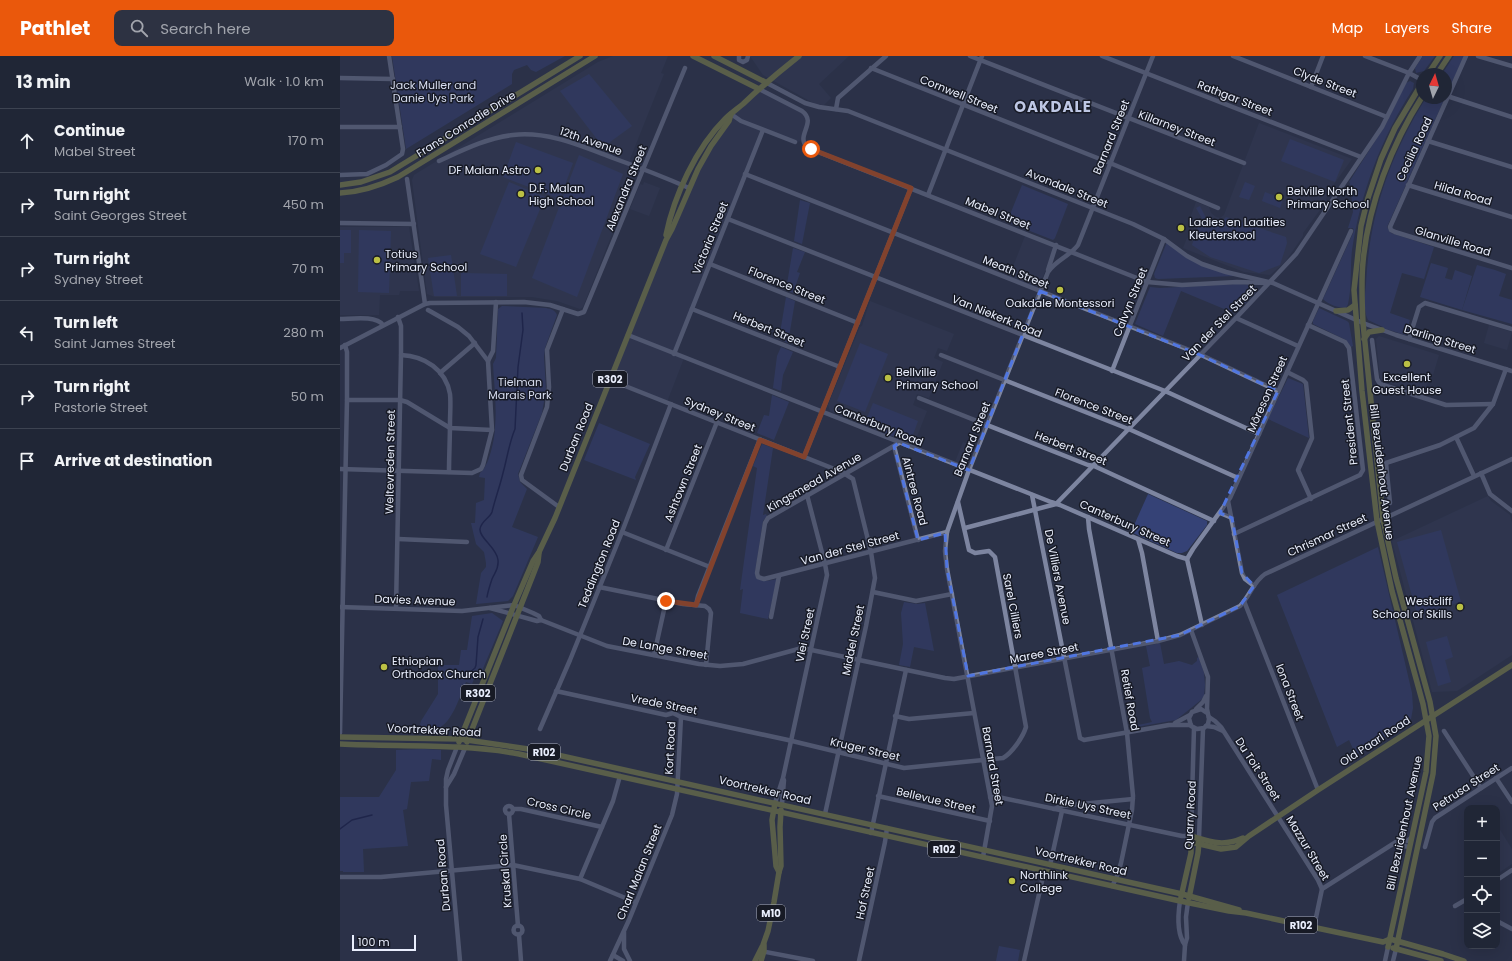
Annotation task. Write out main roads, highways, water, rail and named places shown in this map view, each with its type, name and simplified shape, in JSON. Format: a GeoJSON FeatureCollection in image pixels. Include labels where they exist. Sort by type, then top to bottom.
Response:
{"type":"FeatureCollection","features":[{"type":"Feature","properties":{"kind":"main road","name":"Frans Conradie Drive"},"geometry":{"type":"LineString","coordinates":[[340,185],[373,179],[395,170],[580,56]]}},
{"type":"Feature","properties":{"kind":"main road","name":"Frans Conradie Drive"},"geometry":{"type":"LineString","coordinates":[[340,193],[372,188],[398,177],[595,56]]}},
{"type":"Feature","properties":{"kind":"main road"},"geometry":{"type":"LineString","coordinates":[[693,56],[759,89]]}},
{"type":"Feature","properties":{"kind":"main road"},"geometry":{"type":"LineString","coordinates":[[714,56],[767,83]]}},
{"type":"Feature","properties":{"kind":"main road","name":"Durban Road"},"geometry":{"type":"LineString","coordinates":[[666,240],[668,227],[682,185],[706,143],[725,119],[799,56]]}},
{"type":"Feature","properties":{"kind":"main road"},"geometry":{"type":"LineString","coordinates":[[1432,68],[1440,56]]}},
{"type":"Feature","properties":{"kind":"main road"},"geometry":{"type":"LineString","coordinates":[[1441,68],[1449,56]]}},
{"type":"Feature","properties":{"kind":"main road","name":"Bill Bezuidenhout Avenue"},"geometry":{"type":"LineString","coordinates":[[1388,947],[1426,772],[1429,747],[1427,720],[1392,591],[1377,521],[1363,398],[1354,290],[1361,226],[1368,198],[1381,159],[1402,115],[1416,93]]}},
{"type":"Feature","properties":{"kind":"main road","name":"Bill Bezuidenhout Avenue"},"geometry":{"type":"LineString","coordinates":[[1396,949],[1435,764],[1436,736],[1433,716],[1396,578],[1383,518],[1364,339],[1361,291],[1363,261],[1375,200],[1395,145],[1418,104]]}},
{"type":"Feature","properties":{"kind":"main road","name":"Durban Road"},"geometry":{"type":"LineString","coordinates":[[465,748],[518,615],[538,562],[540,552],[666,240],[689,188],[706,155],[729,122],[732,114]]}},
{"type":"Feature","properties":{"kind":"main road"},"geometry":{"type":"LineString","coordinates":[[1336,311],[1348,310],[1355,304]]}},
{"type":"Feature","properties":{"kind":"main road"},"geometry":{"type":"LineString","coordinates":[[1364,339],[1369,332],[1382,330]]}},
{"type":"Feature","properties":{"kind":"main road","name":"Durban Road"},"geometry":{"type":"LineString","coordinates":[[457,747],[510,613],[533,560],[540,552]]}},
{"type":"Feature","properties":{"kind":"main road","name":"Old Paarl Road"},"geometry":{"type":"LineString","coordinates":[[1231,848],[1237,846],[1249,836],[1318,790],[1512,665]]}},
{"type":"Feature","properties":{"kind":"main road","name":"Voortrekker Road"},"geometry":{"type":"LineString","coordinates":[[340,737],[468,739],[535,750],[1182,894]]}},
{"type":"Feature","properties":{"kind":"main road","name":"Voortrekker Road"},"geometry":{"type":"LineString","coordinates":[[340,744],[434,746],[502,751],[677,788],[1044,872],[1180,901]]}},
{"type":"Feature","properties":{"kind":"main road","name":"M10"},"geometry":{"type":"LineString","coordinates":[[774,803],[773,838],[776,866],[779,872]]}},
{"type":"Feature","properties":{"kind":"main road","name":"M10"},"geometry":{"type":"LineString","coordinates":[[761,961],[762,949],[774,902],[781,866],[780,812],[782,804]]}},
{"type":"Feature","properties":{"kind":"main road"},"geometry":{"type":"LineString","coordinates":[[1409,847],[1416,843],[1422,827]]}},
{"type":"Feature","properties":{"kind":"main road","name":"Old Paarl Road"},"geometry":{"type":"LineString","coordinates":[[1199,842],[1227,844],[1249,836]]}},
{"type":"Feature","properties":{"kind":"main road","name":"Quarry Road"},"geometry":{"type":"LineString","coordinates":[[1180,901],[1191,854],[1191,839],[1199,842],[1188,902]]}},
{"type":"Feature","properties":{"kind":"main road"},"geometry":{"type":"LineString","coordinates":[[1199,842],[1221,849],[1231,848]]}},
{"type":"Feature","properties":{"kind":"main road"},"geometry":{"type":"LineString","coordinates":[[1212,842],[1216,845],[1228,846],[1231,848]]}},
{"type":"Feature","properties":{"kind":"main road"},"geometry":{"type":"LineString","coordinates":[[1050,865],[1053,870],[1065,873],[1070,877]]}},
{"type":"Feature","properties":{"kind":"main road","name":"R102"},"geometry":{"type":"LineString","coordinates":[[1182,894],[1231,906],[1246,913]]}},
{"type":"Feature","properties":{"kind":"main road","name":"R102"},"geometry":{"type":"LineString","coordinates":[[1180,901],[1246,913],[1383,942],[1390,940],[1398,941],[1462,960]]}},
{"type":"Feature","properties":{"kind":"main road"},"geometry":{"type":"LineString","coordinates":[[1383,942],[1388,947],[1441,961]]}},
{"type":"Feature","properties":{"kind":"main road","name":"M10"},"geometry":{"type":"LineString","coordinates":[[755,961],[762,949]]}},
{"type":"Feature","properties":{"kind":"waterway"},"geometry":{"type":"LineString","coordinates":[[487,597],[488,590],[497,568],[498,560],[495,551],[482,536],[480,529],[482,524],[492,512],[515,429],[518,367],[523,330],[522,313]]}},
{"type":"Feature","properties":{"kind":"waterway"},"geometry":{"type":"LineString","coordinates":[[463,678],[475,668],[478,637],[483,619]]}},
{"type":"Feature","properties":{"kind":"waterway"},"geometry":{"type":"LineString","coordinates":[[340,829],[352,820],[372,815]]}},
{"type":"Feature","properties":{"kind":"place","name":"DF Malan Astro"},"geometry":{"type":"Point","coordinates":[538,170]}},
{"type":"Feature","properties":{"kind":"place","name":"D.F. Malan High School"},"geometry":{"type":"Point","coordinates":[521,194]}},
{"type":"Feature","properties":{"kind":"place","name":"Belville North Primary School"},"geometry":{"type":"Point","coordinates":[1279,197]}},
{"type":"Feature","properties":{"kind":"place","name":"Ladies en Laaities Kleuterskool"},"geometry":{"type":"Point","coordinates":[1181,228]}},
{"type":"Feature","properties":{"kind":"place","name":"Totius Primary School"},"geometry":{"type":"Point","coordinates":[377,260]}},
{"type":"Feature","properties":{"kind":"place","name":"Oakdale Montessori"},"geometry":{"type":"Point","coordinates":[1060,290]}},
{"type":"Feature","properties":{"kind":"place","name":"Excellent Guest House"},"geometry":{"type":"Point","coordinates":[1407,364]}},
{"type":"Feature","properties":{"kind":"place","name":"Bellville Primary School"},"geometry":{"type":"Point","coordinates":[888,378]}},
{"type":"Feature","properties":{"kind":"place","name":"Westcliff School of Skills"},"geometry":{"type":"Point","coordinates":[1460,607]}},
{"type":"Feature","properties":{"kind":"place","name":"Ethiopian Orthodox Church"},"geometry":{"type":"Point","coordinates":[384,667]}},
{"type":"Feature","properties":{"kind":"place","name":"Northlink College"},"geometry":{"type":"Point","coordinates":[1012,881]}},
{"type":"Feature","properties":{"kind":"district","name":"OAKDALE"},"geometry":{"type":"Point","coordinates":[1053,106]}},
{"type":"Feature","properties":{"kind":"park label","name":"Jack Muller and Danie Uys Park"},"geometry":{"type":"Point","coordinates":[433,91]}},
{"type":"Feature","properties":{"kind":"park label","name":"Tielman Marais Park"},"geometry":{"type":"Point","coordinates":[520,388]}}]}
